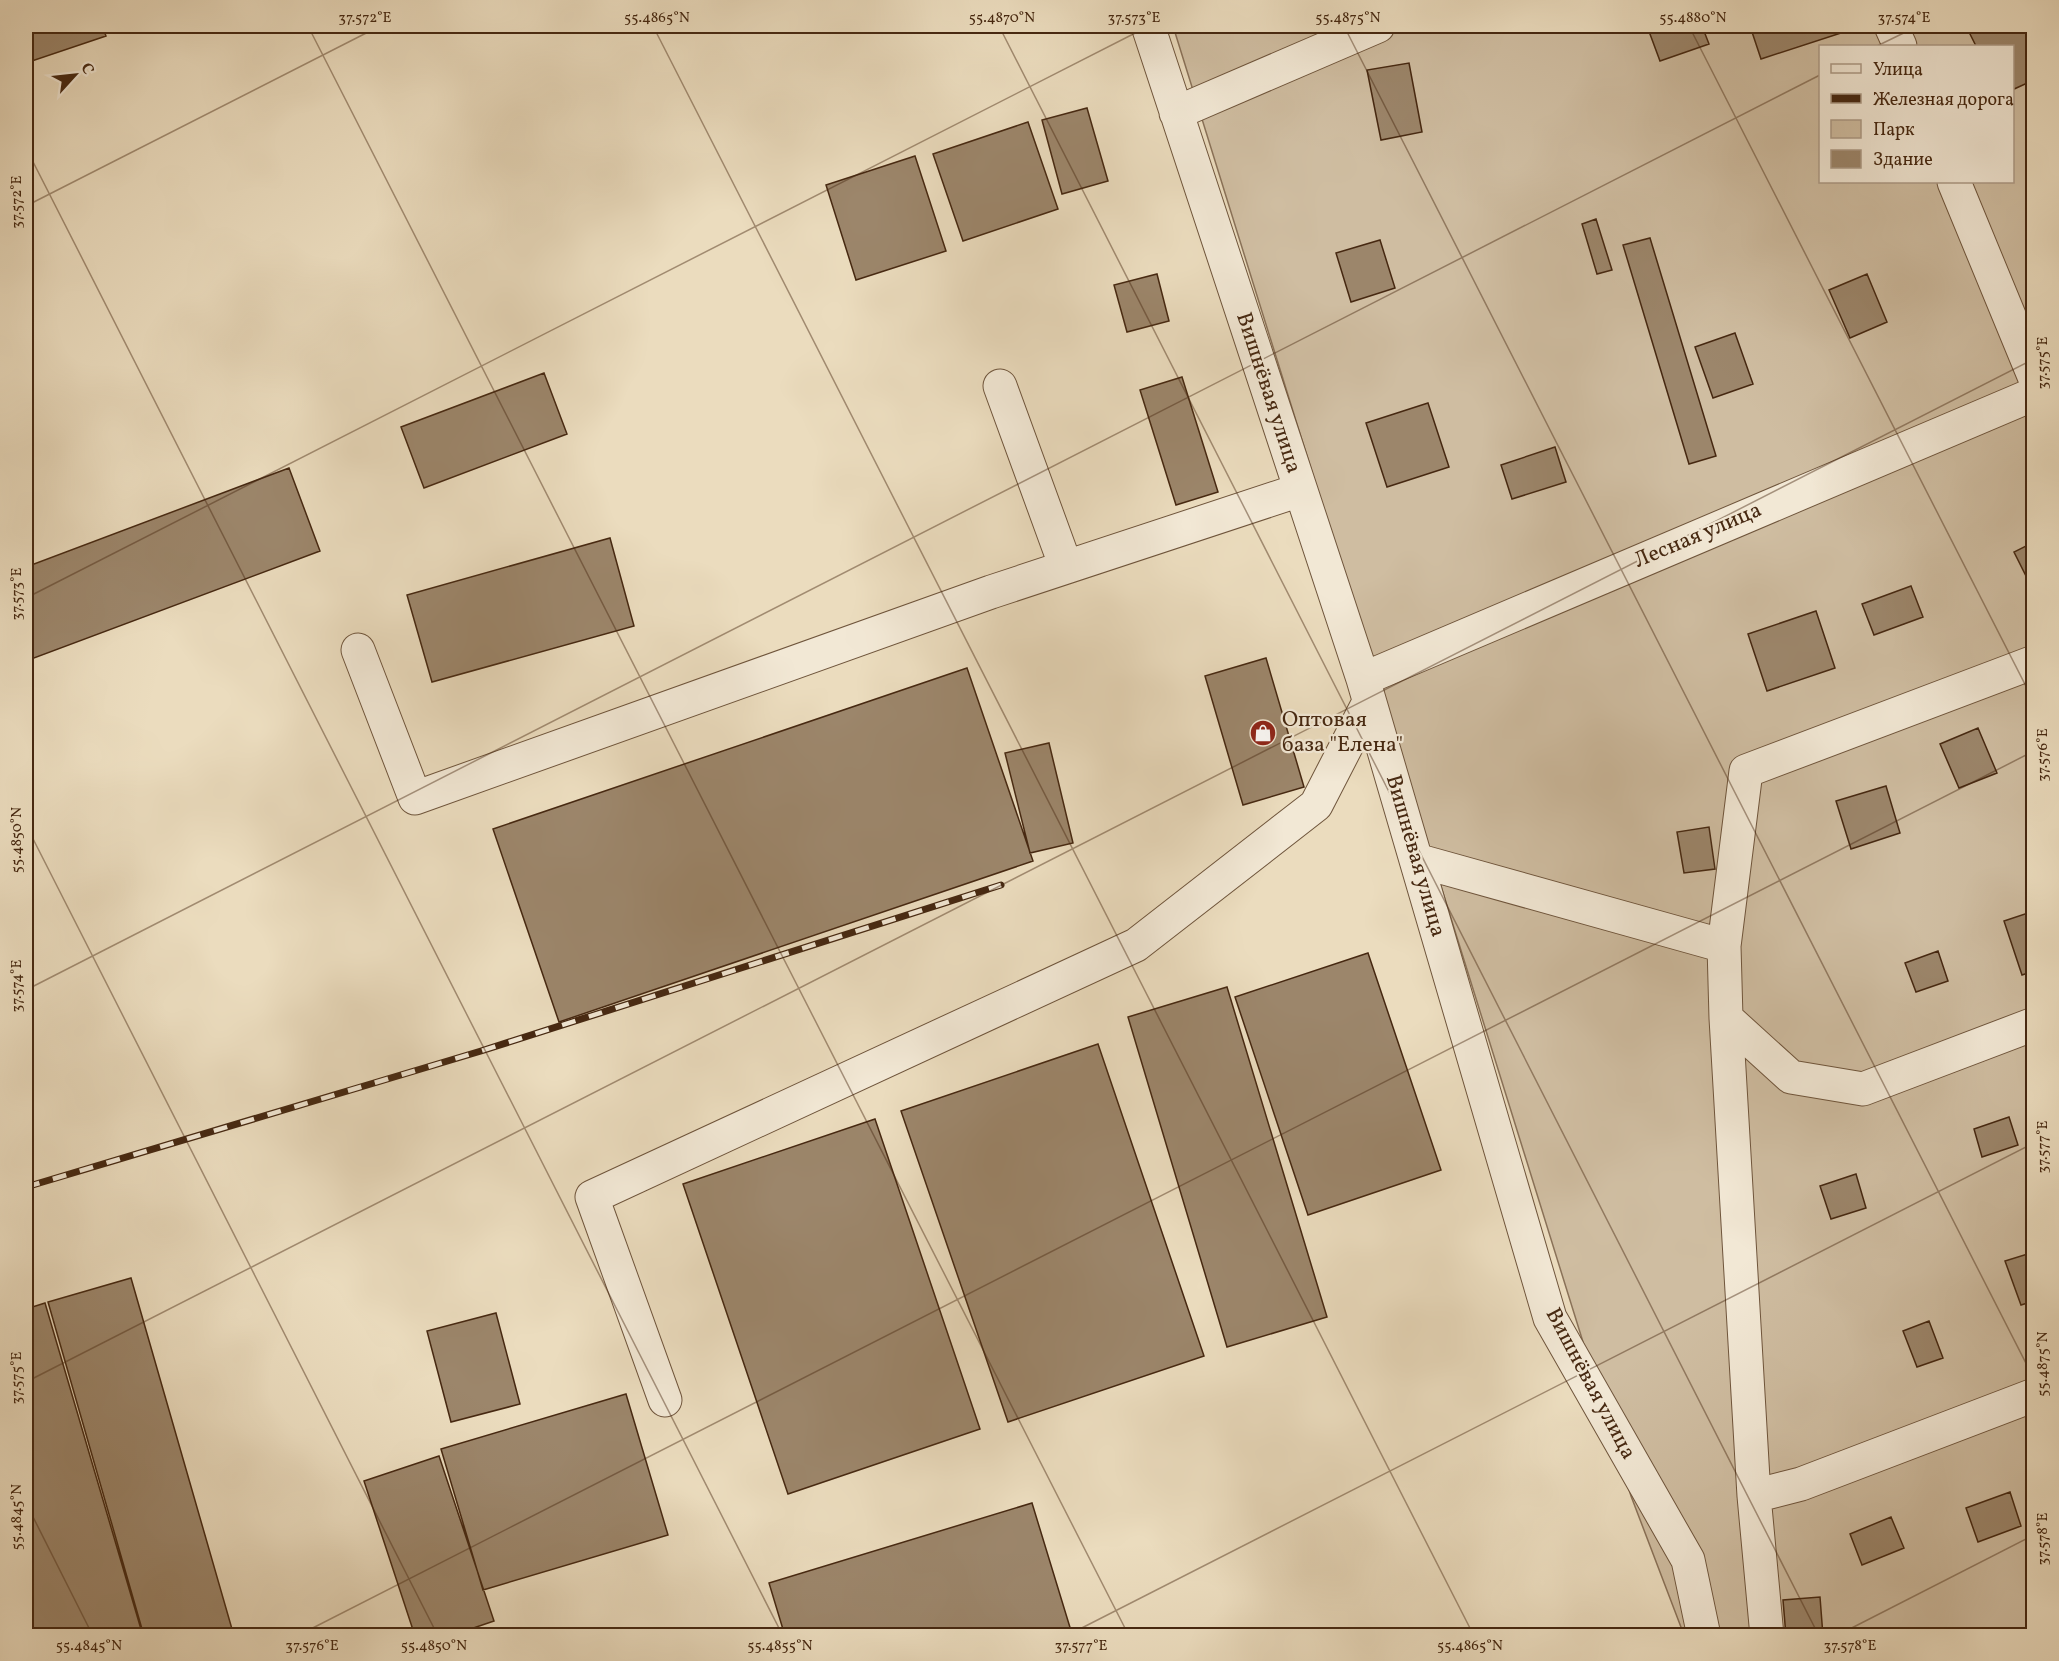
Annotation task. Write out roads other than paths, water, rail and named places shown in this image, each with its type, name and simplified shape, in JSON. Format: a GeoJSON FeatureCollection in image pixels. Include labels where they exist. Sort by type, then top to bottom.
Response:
{"type":"FeatureCollection","features":[{"type":"Feature","properties":{"kind":"street","name":"Вишнёвая улица"},"geometry":{"type":"LineString","coordinates":[[1149,26],[1366,690],[1550,1318],[1688,1560],[1704,1635]]}},
{"type":"Feature","properties":{"kind":"street"},"geometry":{"type":"LineString","coordinates":[[1176,113],[1378,26]]}},
{"type":"Feature","properties":{"kind":"street"},"geometry":{"type":"LineString","coordinates":[[1891,26],[1900,45]]}},
{"type":"Feature","properties":{"kind":"street"},"geometry":{"type":"LineString","coordinates":[[1954,183],[2034,376]]}},
{"type":"Feature","properties":{"kind":"street"},"geometry":{"type":"LineString","coordinates":[[1000,386],[1066,567]]}},
{"type":"Feature","properties":{"kind":"street","name":"Лесная улица"},"geometry":{"type":"LineString","coordinates":[[1366,690],[2034,394]]}},
{"type":"Feature","properties":{"kind":"street"},"geometry":{"type":"LineString","coordinates":[[358,650],[415,798],[1066,567],[1300,490]]}},
{"type":"Feature","properties":{"kind":"street"},"geometry":{"type":"LineString","coordinates":[[1767,1635],[1754,1496],[1726,1018],[1724,946],[1746,771],[2034,662]]}},
{"type":"Feature","properties":{"kind":"street"},"geometry":{"type":"LineString","coordinates":[[665,1400],[592,1197],[1136,945],[1316,805],[1366,690]]}},
{"type":"Feature","properties":{"kind":"street"},"geometry":{"type":"LineString","coordinates":[[1416,860],[1724,946]]}},
{"type":"Feature","properties":{"kind":"street"},"geometry":{"type":"LineString","coordinates":[[1726,1018],[1791,1077],[1863,1089],[2034,1024]]}},
{"type":"Feature","properties":{"kind":"street"},"geometry":{"type":"LineString","coordinates":[[1754,1496],[1801,1484],[2034,1395]]}},
{"type":"Feature","properties":{"kind":"railway"},"geometry":{"type":"LineString","coordinates":[[26,1187],[481,1051],[1001,885]]}},
{"type":"Feature","properties":{"kind":"place","name":"Оптовая база \"Елена\""},"geometry":{"type":"Point","coordinates":[1263,733]}}]}
